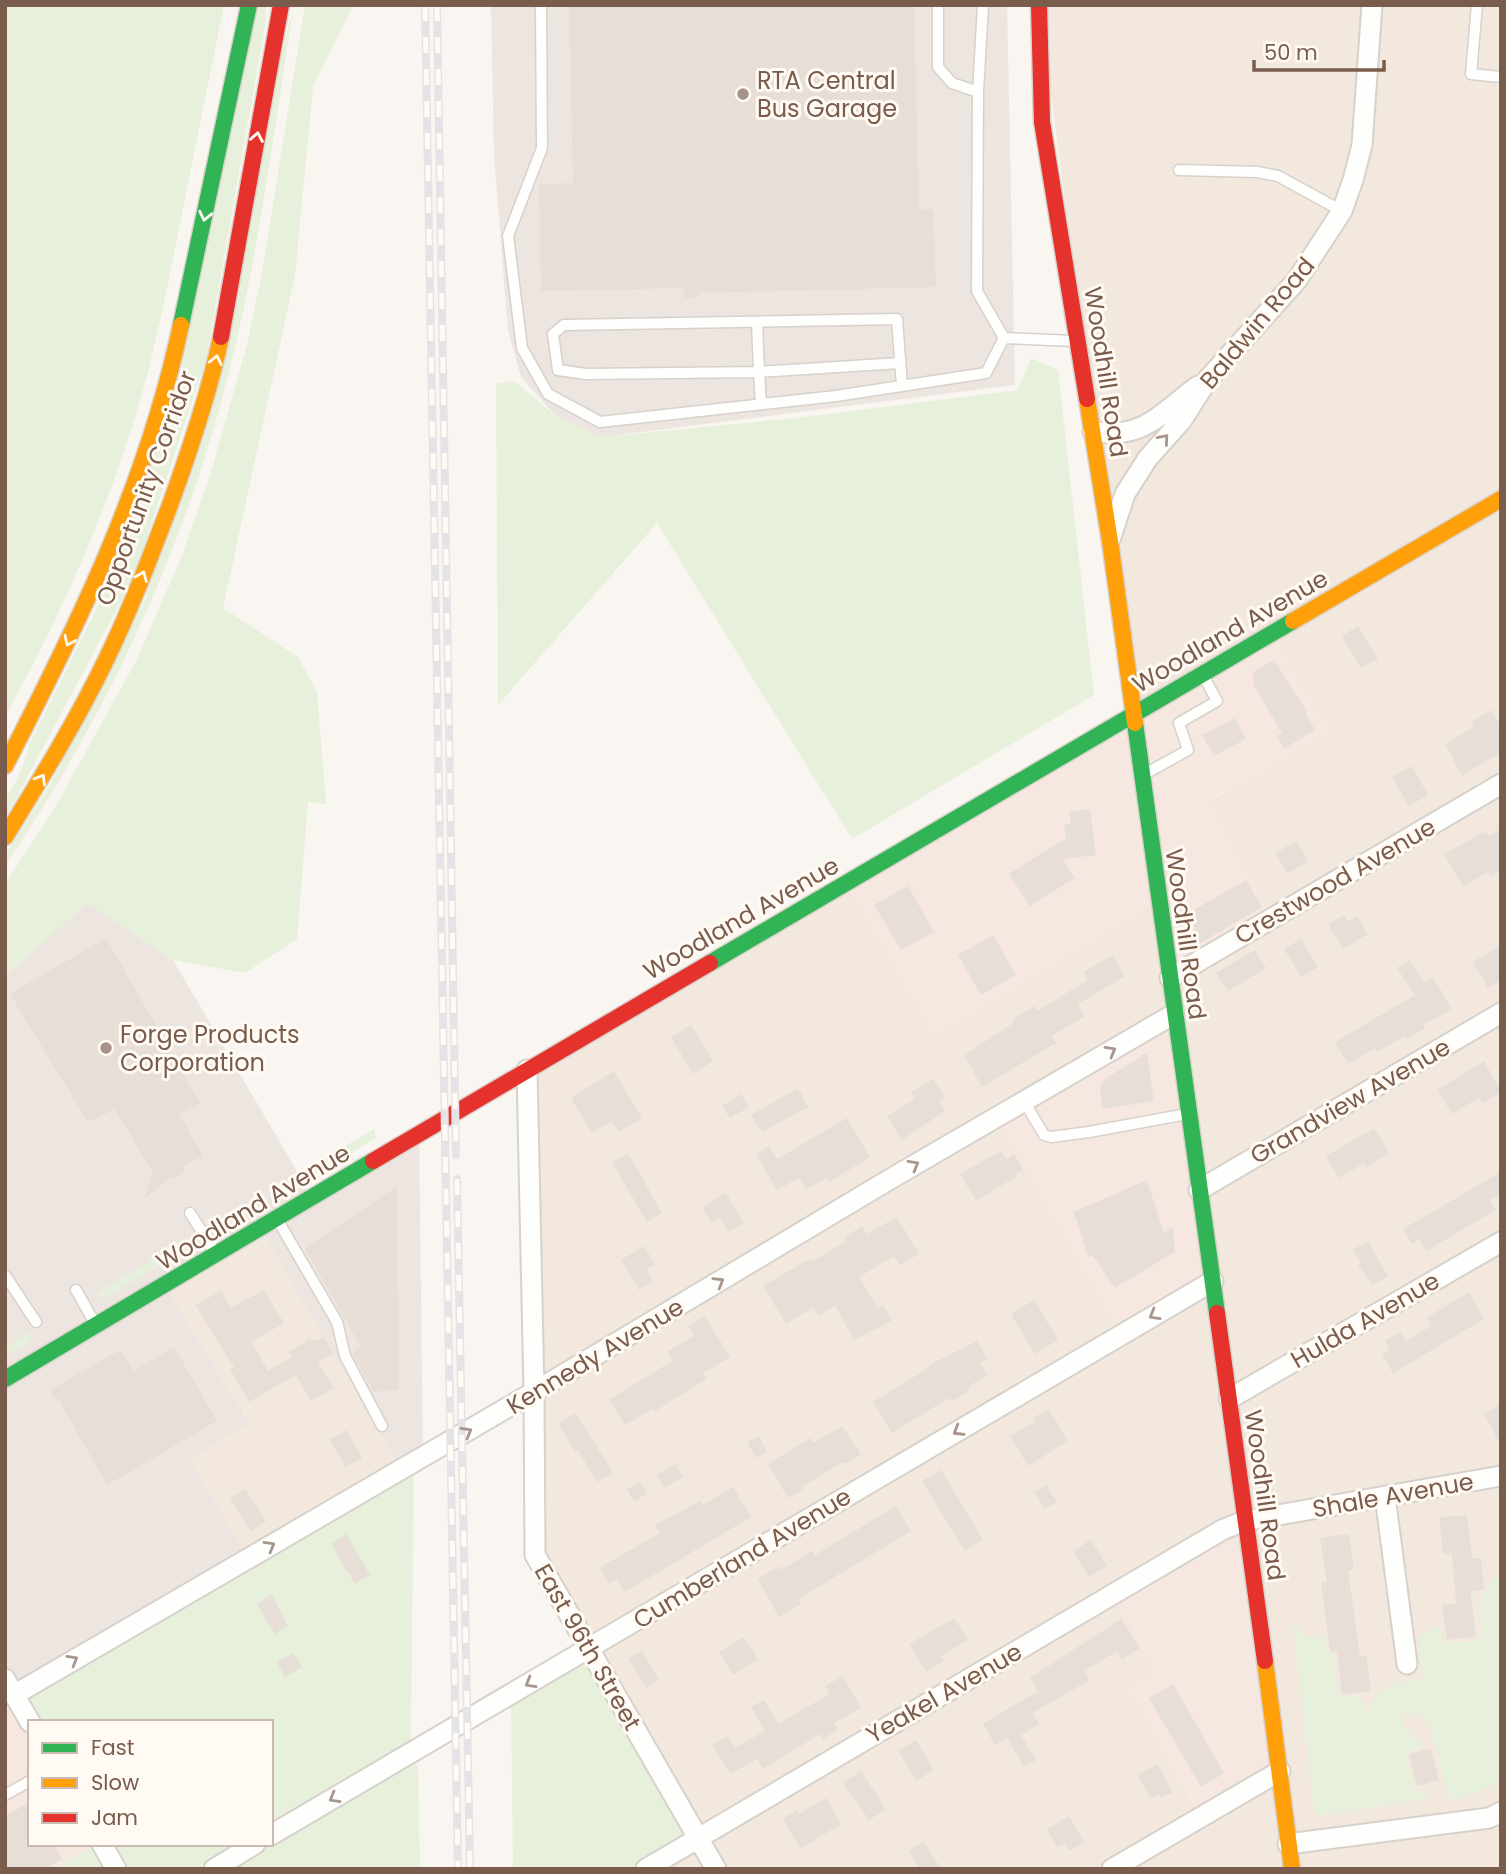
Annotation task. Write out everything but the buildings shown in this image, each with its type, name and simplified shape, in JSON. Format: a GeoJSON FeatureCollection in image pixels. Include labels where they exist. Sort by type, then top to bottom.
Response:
{"type":"FeatureCollection","features":[{"type":"Feature","properties":{"kind":"main road","name":"Opportunity Corridor"},"geometry":{"type":"LineString","coordinates":[[5,766],[75,629],[112,546],[144,459],[171,371],[249,5]]}},
{"type":"Feature","properties":{"kind":"main road","name":"Opportunity Corridor"},"geometry":{"type":"LineString","coordinates":[[5,837],[58,750],[105,662],[143,576],[181,474],[216,359],[281,5]]}},
{"type":"Feature","properties":{"kind":"main road","name":"Woodhill Road"},"geometry":{"type":"LineString","coordinates":[[1039,5],[1042,122],[1110,541],[1292,1869]]}},
{"type":"Feature","properties":{"kind":"main road","name":"Woodland Avenue"},"geometry":{"type":"LineString","coordinates":[[5,1379],[1501,499]]}},
{"type":"Feature","properties":{"kind":"street","name":"Baldwin Road"},"geometry":{"type":"LineString","coordinates":[[1110,541],[1125,494],[1148,458],[1182,420],[1208,379],[1297,280],[1342,211],[1362,145],[1372,5]]}},
{"type":"Feature","properties":{"kind":"street"},"geometry":{"type":"LineString","coordinates":[[1093,432],[1133,430],[1149,423],[1208,379]]}},
{"type":"Feature","properties":{"kind":"street","name":"Crestwood Avenue"},"geometry":{"type":"LineString","coordinates":[[1170,978],[1501,784]]}},
{"type":"Feature","properties":{"kind":"street","name":"Grandview Avenue"},"geometry":{"type":"LineString","coordinates":[[1199,1190],[1501,1013]]}},
{"type":"Feature","properties":{"kind":"street","name":"Kennedy Avenue"},"geometry":{"type":"LineString","coordinates":[[10,1687],[534,1392],[1174,1014]]}},
{"type":"Feature","properties":{"kind":"street","name":"East 96th Street"},"geometry":{"type":"LineString","coordinates":[[527,1070],[536,1555],[716,1869]]}},
{"type":"Feature","properties":{"kind":"street","name":"Hulda Avenue"},"geometry":{"type":"LineString","coordinates":[[1229,1399],[1501,1242]]}},
{"type":"Feature","properties":{"kind":"street","name":"Cumberland Avenue"},"geometry":{"type":"LineString","coordinates":[[273,1834],[1213,1281]]}},
{"type":"Feature","properties":{"kind":"street","name":"Shale Avenue"},"geometry":{"type":"LineString","coordinates":[[1244,1521],[1501,1476]]}},
{"type":"Feature","properties":{"kind":"street"},"geometry":{"type":"LineString","coordinates":[[1385,1496],[1407,1664]]}},
{"type":"Feature","properties":{"kind":"street","name":"Yeakel Avenue"},"geometry":{"type":"LineString","coordinates":[[646,1869],[1203,1541],[1244,1521]]}},
{"type":"Feature","properties":{"kind":"street"},"geometry":{"type":"LineString","coordinates":[[10,1687],[29,1720]]}},
{"type":"Feature","properties":{"kind":"street"},"geometry":{"type":"LineString","coordinates":[[1112,1869],[1280,1771]]}},
{"type":"Feature","properties":{"kind":"street"},"geometry":{"type":"LineString","coordinates":[[1288,1844],[1489,1818],[1501,1812]]}},
{"type":"Feature","properties":{"kind":"street"},"geometry":{"type":"LineString","coordinates":[[103,1846],[116,1869]]}},
{"type":"Feature","properties":{"kind":"street"},"geometry":{"type":"LineString","coordinates":[[214,1869],[252,1846]]}},
{"type":"Feature","properties":{"kind":"lane"},"geometry":{"type":"LineString","coordinates":[[541,5],[542,148],[508,236],[522,348],[548,394],[600,422],[761,404],[986,373],[1004,338]]}},
{"type":"Feature","properties":{"kind":"lane"},"geometry":{"type":"LineString","coordinates":[[938,5],[938,67],[952,83],[978,92]]}},
{"type":"Feature","properties":{"kind":"lane"},"geometry":{"type":"LineString","coordinates":[[983,5],[978,92],[977,291],[1004,338]]}},
{"type":"Feature","properties":{"kind":"lane"},"geometry":{"type":"LineString","coordinates":[[1477,5],[1471,74],[1501,77]]}},
{"type":"Feature","properties":{"kind":"lane"},"geometry":{"type":"LineString","coordinates":[[1179,170],[1257,172],[1278,176],[1342,211]]}},
{"type":"Feature","properties":{"kind":"lane"},"geometry":{"type":"LineString","coordinates":[[900,363],[759,372],[586,374],[558,370],[553,334],[564,325],[897,319],[902,386]]}},
{"type":"Feature","properties":{"kind":"lane"},"geometry":{"type":"LineString","coordinates":[[757,323],[761,404]]}},
{"type":"Feature","properties":{"kind":"lane"},"geometry":{"type":"LineString","coordinates":[[1004,338],[1079,341]]}},
{"type":"Feature","properties":{"kind":"lane"},"geometry":{"type":"LineString","coordinates":[[1142,776],[1188,750],[1179,723],[1217,701],[1202,674]]}},
{"type":"Feature","properties":{"kind":"lane"},"geometry":{"type":"LineString","coordinates":[[1024,1101],[1044,1135],[1051,1137],[1100,1131],[1188,1114]]}},
{"type":"Feature","properties":{"kind":"lane"},"geometry":{"type":"LineString","coordinates":[[190,1213],[216,1255]]}},
{"type":"Feature","properties":{"kind":"lane"},"geometry":{"type":"LineString","coordinates":[[276,1219],[337,1322],[345,1356],[382,1426]]}},
{"type":"Feature","properties":{"kind":"lane"},"geometry":{"type":"LineString","coordinates":[[5,1275],[36,1322]]}},
{"type":"Feature","properties":{"kind":"lane"},"geometry":{"type":"LineString","coordinates":[[76,1290],[97,1325]]}},
{"type":"Feature","properties":{"kind":"lane"},"geometry":{"type":"LineString","coordinates":[[5,1795],[28,1782]]}},
{"type":"Feature","properties":{"kind":"shaded area"},"geometry":{"type":"Polygon","coordinates":[[[491,5],[1007,5],[1015,385],[601,437],[556,416],[521,377],[508,330],[494,155],[491,5]]]}},
{"type":"Feature","properties":{"kind":"shaded area"},"geometry":{"type":"Polygon","coordinates":[[[1039,5],[1501,5],[1501,1869],[646,1869],[698,1839],[537,1561],[527,1070],[846,882],[1159,901],[1272,917],[1207,802],[1328,730],[1133,714],[1039,5]],[[1157,1673],[1129,1689],[1201,1816],[1157,1673]]]}},
{"type":"Feature","properties":{"kind":"shaded area"},"geometry":{"type":"Polygon","coordinates":[[[1271,634],[1329,730],[1207,801],[1273,918],[1170,978],[1159,902],[934,1036],[846,882],[1271,634]]]}},
{"type":"Feature","properties":{"kind":"shaded area"},"geometry":{"type":"Polygon","coordinates":[[[88,902],[173,960],[312,1197],[419,1135],[423,1457],[401,1470],[260,1229],[165,1285],[250,1423],[190,1459],[248,1559],[14,1695],[5,1679],[5,976],[88,902]]]}},
{"type":"Feature","properties":{"kind":"shaded area"},"geometry":{"type":"Polygon","coordinates":[[[1174,1014],[1213,1281],[1120,1335],[996,1117],[1174,1014]]]}},
{"type":"Feature","properties":{"kind":"shaded area"},"geometry":{"type":"Polygon","coordinates":[[[260,1229],[401,1470],[248,1559],[190,1459],[250,1422],[165,1285],[260,1229]]]}},
{"type":"Feature","properties":{"kind":"shaded area"},"geometry":{"type":"Polygon","coordinates":[[[1244,1521],[1280,1771],[1202,1816],[1128,1689],[1157,1672],[1112,1595],[1244,1521]]]}},
{"type":"Feature","properties":{"kind":"shaded area"},"geometry":{"type":"Polygon","coordinates":[[[19,1702],[29,1720],[28,1846],[93,1846],[54,1869],[5,1869],[5,1710],[19,1702]]]}},
{"type":"Feature","properties":{"kind":"green space"},"geometry":{"type":"Polygon","coordinates":[[[5,5],[224,5],[160,319],[133,423],[86,552],[27,677],[5,717],[5,5]]]}},
{"type":"Feature","properties":{"kind":"green space"},"geometry":{"type":"Polygon","coordinates":[[[259,5],[265,5],[266,20],[206,359],[134,577],[5,819],[5,799],[18,779],[30,743],[116,569],[259,5]]]}},
{"type":"Feature","properties":{"kind":"green space"},"geometry":{"type":"Polygon","coordinates":[[[294,5],[249,284],[228,376],[189,505],[138,630],[108,691],[42,809],[5,866],[5,855],[50,785],[147,596],[294,5]]]}},
{"type":"Feature","properties":{"kind":"green space"},"geometry":{"type":"Polygon","coordinates":[[[305,5],[353,5],[313,87],[295,275],[223,608],[298,657],[317,692],[326,804],[308,802],[297,939],[245,973],[173,960],[88,903],[5,976],[5,884],[57,804],[136,661],[182,556],[212,469],[247,344],[262,273],[305,5]]]}},
{"type":"Feature","properties":{"kind":"green space"},"geometry":{"type":"Polygon","coordinates":[[[1031,358],[1058,370],[1094,695],[852,839],[657,523],[498,705],[496,384],[514,381],[556,416],[601,437],[797,418],[1018,390],[1031,358]]]}},
{"type":"Feature","properties":{"kind":"green space"},"geometry":{"type":"Polygon","coordinates":[[[374,1129],[376,1138],[283,1193],[276,1187],[374,1129]]]}},
{"type":"Feature","properties":{"kind":"green space"},"geometry":{"type":"Polygon","coordinates":[[[261,1196],[262,1205],[221,1229],[214,1224],[261,1196]]]}},
{"type":"Feature","properties":{"kind":"green space"},"geometry":{"type":"Polygon","coordinates":[[[192,1237],[192,1246],[103,1299],[95,1294],[192,1237]]]}},
{"type":"Feature","properties":{"kind":"green space"},"geometry":{"type":"Polygon","coordinates":[[[32,1331],[31,1341],[5,1356],[5,1347],[32,1331]]]}},
{"type":"Feature","properties":{"kind":"green space"},"geometry":{"type":"Polygon","coordinates":[[[414,1462],[411,1753],[418,1767],[420,1869],[54,1869],[93,1846],[273,1846],[273,1720],[29,1720],[14,1695],[414,1462]]]}},
{"type":"Feature","properties":{"kind":"green space"},"geometry":{"type":"Polygon","coordinates":[[[1494,1576],[1501,1582],[1501,1781],[1474,1794],[1450,1800],[1427,1717],[1400,1713],[1406,1729],[1423,1746],[1405,1752],[1416,1792],[1424,1790],[1428,1798],[1315,1816],[1293,1624],[1309,1638],[1326,1637],[1326,1652],[1333,1653],[1338,1695],[1356,1695],[1365,1704],[1368,1717],[1380,1692],[1394,1685],[1423,1679],[1418,1637],[1439,1626],[1445,1643],[1476,1641],[1481,1633],[1481,1598],[1494,1576]]]}},
{"type":"Feature","properties":{"kind":"green space"},"geometry":{"type":"Polygon","coordinates":[[[589,1648],[698,1838],[646,1869],[513,1869],[511,1694],[589,1648]]]}},
{"type":"Feature","properties":{"kind":"railway"},"geometry":{"type":"LineString","coordinates":[[425,5],[458,1869]]}},
{"type":"Feature","properties":{"kind":"railway"},"geometry":{"type":"LineString","coordinates":[[437,5],[456,1155]]}},
{"type":"Feature","properties":{"kind":"railway"},"geometry":{"type":"LineString","coordinates":[[457,1179],[470,1869]]}},
{"type":"Feature","properties":{"kind":"traffic: fast"},"geometry":{"type":"LineString","coordinates":[[181,325],[249,5]]}},
{"type":"Feature","properties":{"kind":"traffic: fast"},"geometry":{"type":"LineString","coordinates":[[710,963],[1293,621]]}},
{"type":"Feature","properties":{"kind":"traffic: fast"},"geometry":{"type":"LineString","coordinates":[[1135,723],[1217,1313]]}},
{"type":"Feature","properties":{"kind":"traffic: fast"},"geometry":{"type":"LineString","coordinates":[[5,1379],[373,1161]]}},
{"type":"Feature","properties":{"kind":"traffic: slow"},"geometry":{"type":"LineString","coordinates":[[5,766],[84,606],[130,497],[167,384],[181,325]]}},
{"type":"Feature","properties":{"kind":"traffic: slow"},"geometry":{"type":"LineString","coordinates":[[5,837],[82,707],[123,623],[185,464],[221,337]]}},
{"type":"Feature","properties":{"kind":"traffic: slow"},"geometry":{"type":"LineString","coordinates":[[1087,399],[1135,723]]}},
{"type":"Feature","properties":{"kind":"traffic: slow"},"geometry":{"type":"LineString","coordinates":[[1293,621],[1501,499]]}},
{"type":"Feature","properties":{"kind":"traffic: slow"},"geometry":{"type":"LineString","coordinates":[[1265,1661],[1292,1869]]}},
{"type":"Feature","properties":{"kind":"traffic: jam"},"geometry":{"type":"LineString","coordinates":[[221,337],[281,5]]}},
{"type":"Feature","properties":{"kind":"traffic: jam"},"geometry":{"type":"LineString","coordinates":[[1039,5],[1042,122],[1087,399]]}},
{"type":"Feature","properties":{"kind":"traffic: jam"},"geometry":{"type":"LineString","coordinates":[[373,1161],[710,963]]}},
{"type":"Feature","properties":{"kind":"traffic: jam"},"geometry":{"type":"LineString","coordinates":[[1217,1313],[1265,1661]]}},
{"type":"Feature","properties":{"kind":"place","name":"RTA Central Bus Garage"},"geometry":{"type":"Point","coordinates":[743,94]}},
{"type":"Feature","properties":{"kind":"place","name":"Forge Products Corporation"},"geometry":{"type":"Point","coordinates":[106,1048]}}]}
